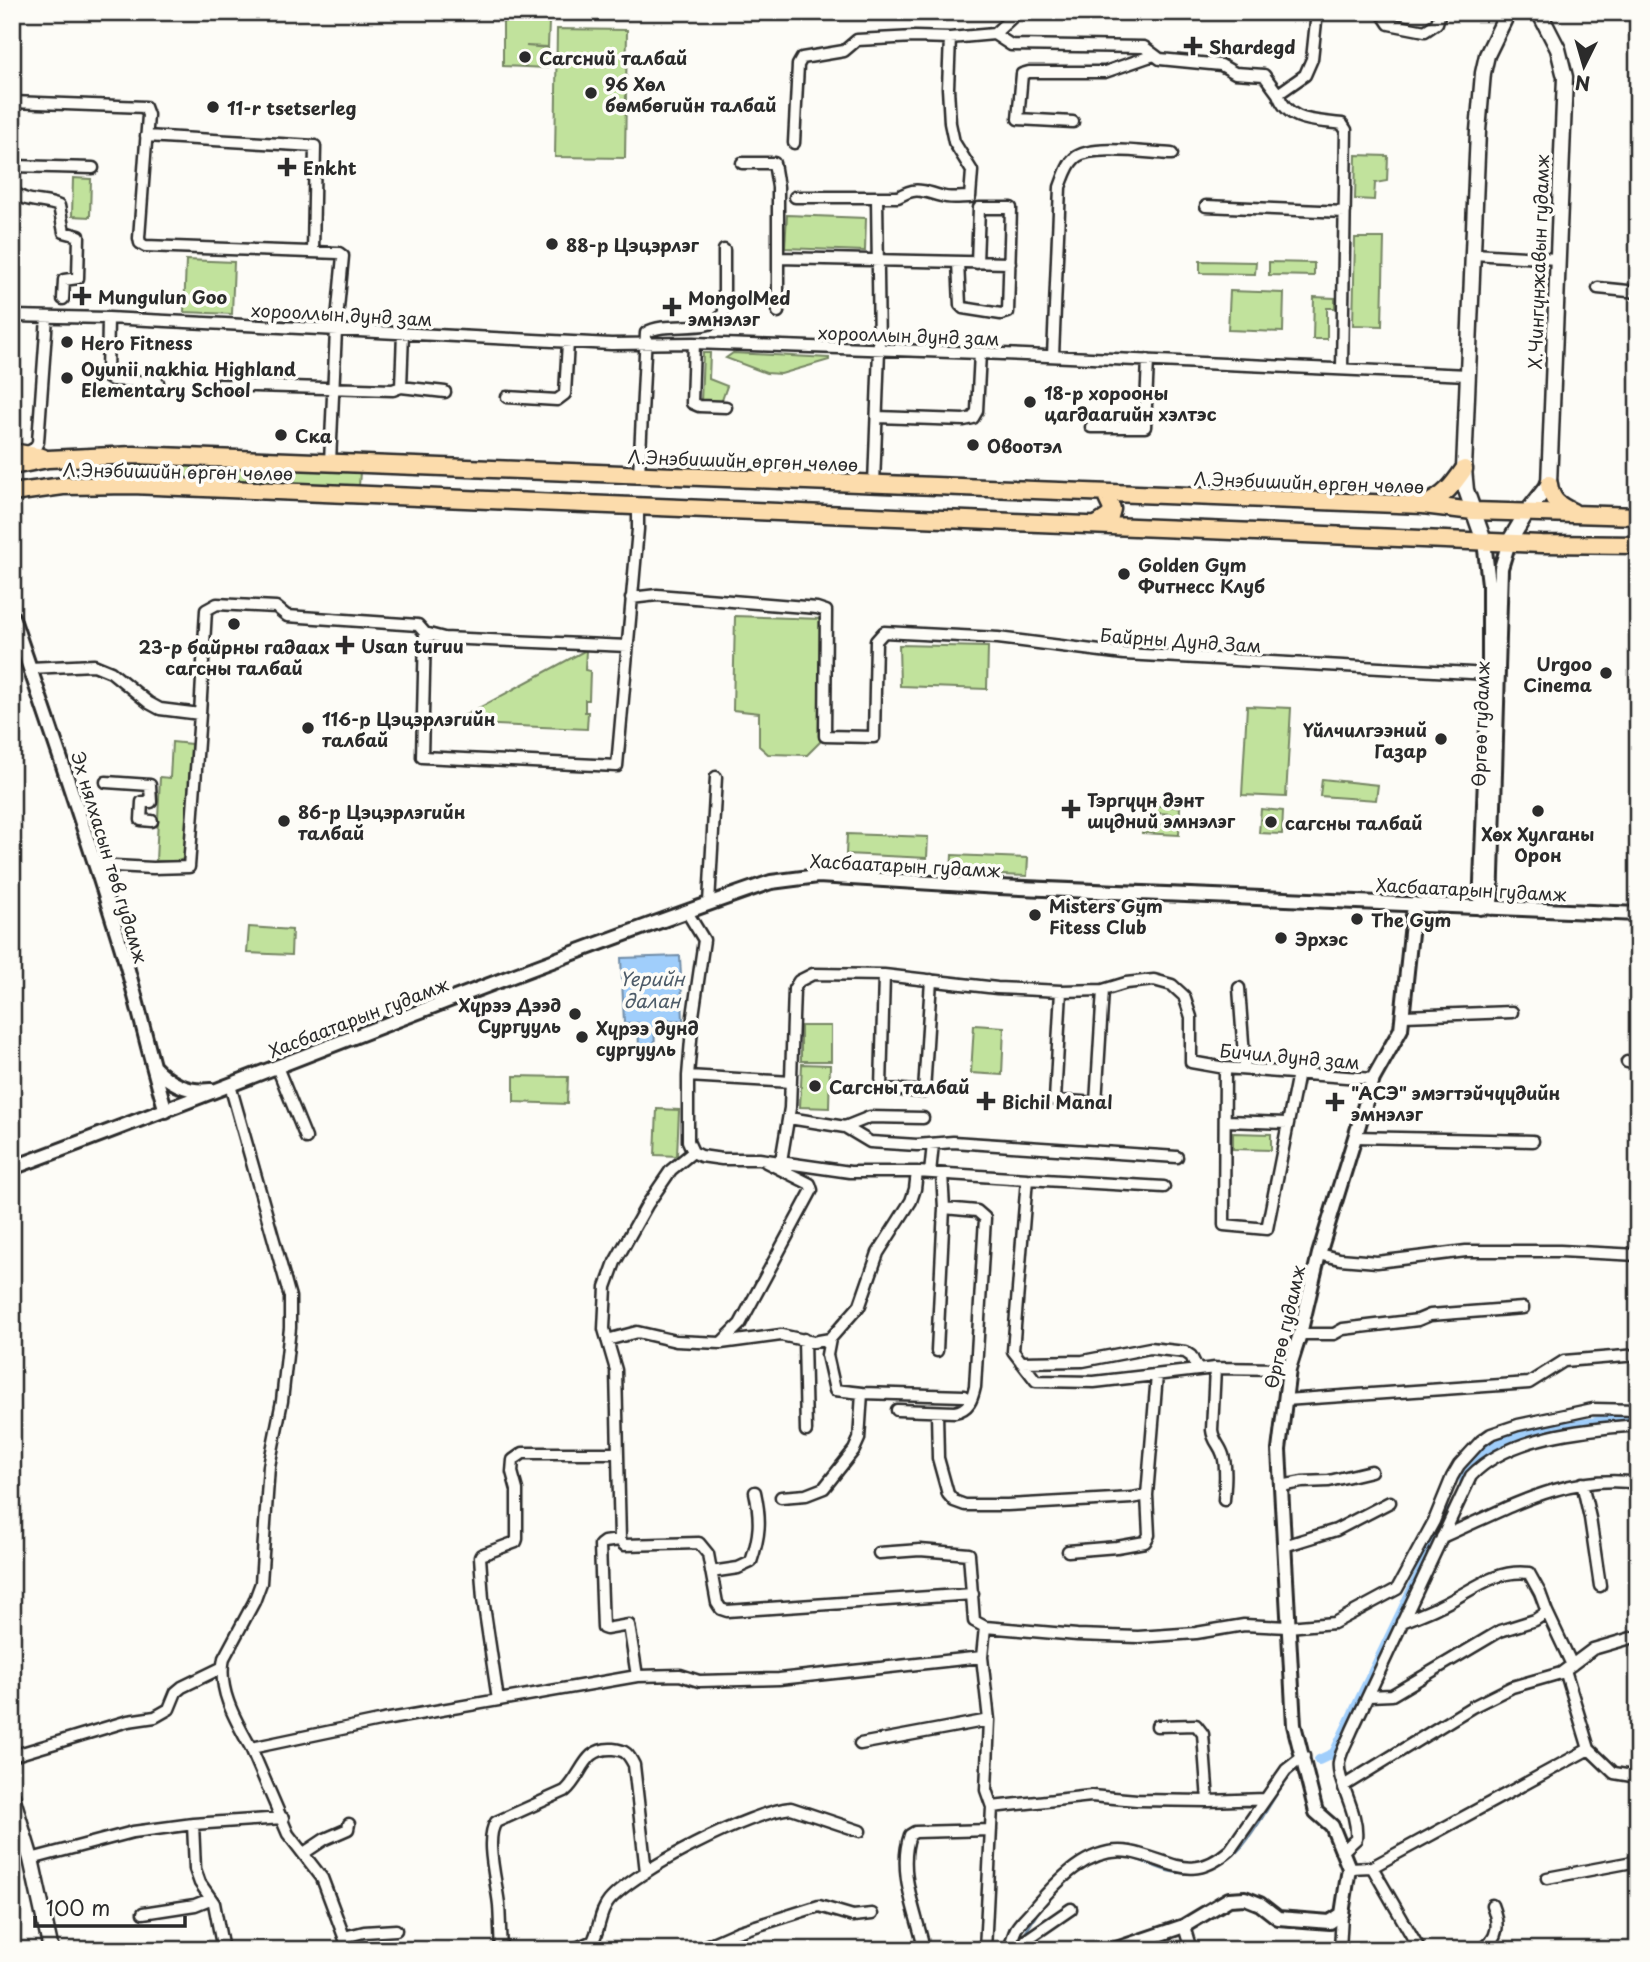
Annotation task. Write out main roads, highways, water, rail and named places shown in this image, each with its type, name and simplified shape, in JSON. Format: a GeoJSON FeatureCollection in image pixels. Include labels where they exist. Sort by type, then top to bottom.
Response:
{"type":"FeatureCollection","features":[{"type":"Feature","properties":{"kind":"main road"},"geometry":{"type":"LineString","coordinates":[[1508,12],[1487,55],[1483,73],[1464,469],[1466,490],[1484,541],[1638,545]]}},
{"type":"Feature","properties":{"kind":"main road","name":"Х.Чингүнжавын гудамж"},"geometry":{"type":"LineString","coordinates":[[1539,12],[1558,50],[1565,77],[1549,484]]}},
{"type":"Feature","properties":{"kind":"main road"},"geometry":{"type":"LineString","coordinates":[[19,453],[53,459],[56,475],[63,486]]}},
{"type":"Feature","properties":{"kind":"main road","name":"Л.Энэбишийн өргөн чөлөө"},"geometry":{"type":"LineString","coordinates":[[12,466],[53,459],[134,456],[330,462],[1423,505],[1473,511],[1638,516]]}},
{"type":"Feature","properties":{"kind":"main road"},"geometry":{"type":"LineString","coordinates":[[422,497],[423,467]]}},
{"type":"Feature","properties":{"kind":"main road"},"geometry":{"type":"LineString","coordinates":[[1423,505],[1441,498],[1449,491],[1464,469]]}},
{"type":"Feature","properties":{"kind":"main road"},"geometry":{"type":"LineString","coordinates":[[1509,542],[1527,512],[1549,484]]}},
{"type":"Feature","properties":{"kind":"main road"},"geometry":{"type":"LineString","coordinates":[[1549,484],[1550,495],[1558,505],[1578,514]]}},
{"type":"Feature","properties":{"kind":"main road","name":"Л.Энэбишийн өргөн чөлөө"},"geometry":{"type":"LineString","coordinates":[[12,493],[63,486],[132,485],[1484,541]]}},
{"type":"Feature","properties":{"kind":"main road"},"geometry":{"type":"LineString","coordinates":[[1098,524],[1110,516],[1112,509],[1105,494]]}},
{"type":"Feature","properties":{"kind":"main road"},"geometry":{"type":"LineString","coordinates":[[12,1796],[19,1845],[31,1859],[51,1950]]}},
{"type":"Feature","properties":{"kind":"water","name":"Үерийн далан"},"geometry":{"type":"Polygon","coordinates":[[[680,956],[683,1020],[654,1021],[655,1048],[639,1048],[638,1023],[624,1023],[621,958],[680,956]]]}},
{"type":"Feature","properties":{"kind":"waterway"},"geometry":{"type":"LineString","coordinates":[[1464,1481],[1481,1454],[1512,1439],[1556,1428],[1638,1417]]}},
{"type":"Feature","properties":{"kind":"waterway"},"geometry":{"type":"LineString","coordinates":[[1319,1760],[1334,1753],[1449,1512]]}},
{"type":"Feature","properties":{"kind":"waterway"},"geometry":{"type":"LineString","coordinates":[[1210,1868],[1225,1862],[1237,1852],[1298,1767]]}},
{"type":"Feature","properties":{"kind":"waterway"},"geometry":{"type":"LineString","coordinates":[[1102,1859],[1126,1856],[1176,1873],[1193,1872]]}},
{"type":"Feature","properties":{"kind":"waterway"},"geometry":{"type":"LineString","coordinates":[[1021,1940],[1041,1907]]}},
{"type":"Feature","properties":{"kind":"place","name":"Shardegd"},"geometry":{"type":"Point","coordinates":[1193,46]}},
{"type":"Feature","properties":{"kind":"place","name":"Сагсний талбай"},"geometry":{"type":"Point","coordinates":[525,57]}},
{"type":"Feature","properties":{"kind":"place","name":"96 Хөл бөмбөгийн талбай"},"geometry":{"type":"Point","coordinates":[591,93]}},
{"type":"Feature","properties":{"kind":"place","name":"11-r tsetserleg"},"geometry":{"type":"Point","coordinates":[213,107]}},
{"type":"Feature","properties":{"kind":"place","name":"Enkht"},"geometry":{"type":"Point","coordinates":[287,167]}},
{"type":"Feature","properties":{"kind":"place","name":"88-р Цэцэрлэг"},"geometry":{"type":"Point","coordinates":[552,244]}},
{"type":"Feature","properties":{"kind":"place","name":"Mungulun Goo"},"geometry":{"type":"Point","coordinates":[82,296]}},
{"type":"Feature","properties":{"kind":"place","name":"MongolMed эмнэлэг"},"geometry":{"type":"Point","coordinates":[672,307]}},
{"type":"Feature","properties":{"kind":"place","name":"Hero Fitness"},"geometry":{"type":"Point","coordinates":[67,342]}},
{"type":"Feature","properties":{"kind":"place","name":"Oyunii nakhia Highland Elementary School"},"geometry":{"type":"Point","coordinates":[67,378]}},
{"type":"Feature","properties":{"kind":"place","name":"18-р хорооны цагдаагийн хэлтэс"},"geometry":{"type":"Point","coordinates":[1030,402]}},
{"type":"Feature","properties":{"kind":"place","name":"Ска"},"geometry":{"type":"Point","coordinates":[281,435]}},
{"type":"Feature","properties":{"kind":"place","name":"Овоотэл"},"geometry":{"type":"Point","coordinates":[973,445]}},
{"type":"Feature","properties":{"kind":"place","name":"Golden Gym Фитнесс Клуб"},"geometry":{"type":"Point","coordinates":[1124,574]}},
{"type":"Feature","properties":{"kind":"place","name":"23-р байрны гадаах сагсны талбай"},"geometry":{"type":"Point","coordinates":[234,624]}},
{"type":"Feature","properties":{"kind":"place","name":"Usan turuu"},"geometry":{"type":"Point","coordinates":[345,645]}},
{"type":"Feature","properties":{"kind":"place","name":"Urgoo Cinema"},"geometry":{"type":"Point","coordinates":[1606,673]}},
{"type":"Feature","properties":{"kind":"place","name":"116-р Цэцэрлэгийн талбай"},"geometry":{"type":"Point","coordinates":[308,728]}},
{"type":"Feature","properties":{"kind":"place","name":"Үйлчилгээний Газар"},"geometry":{"type":"Point","coordinates":[1441,739]}},
{"type":"Feature","properties":{"kind":"place","name":"Тэргүүн дэнт шүдний эмнэлэг"},"geometry":{"type":"Point","coordinates":[1071,809]}},
{"type":"Feature","properties":{"kind":"place","name":"Хөх Хулганы Орон"},"geometry":{"type":"Point","coordinates":[1538,811]}},
{"type":"Feature","properties":{"kind":"place","name":"86-р Цэцэрлэгийн талбай"},"geometry":{"type":"Point","coordinates":[284,821]}},
{"type":"Feature","properties":{"kind":"place","name":"сагсны талбай"},"geometry":{"type":"Point","coordinates":[1271,822]}},
{"type":"Feature","properties":{"kind":"place","name":"Misters Gym Fitess Club"},"geometry":{"type":"Point","coordinates":[1035,915]}},
{"type":"Feature","properties":{"kind":"place","name":"The Gym"},"geometry":{"type":"Point","coordinates":[1357,919]}},
{"type":"Feature","properties":{"kind":"place","name":"Эрхэс"},"geometry":{"type":"Point","coordinates":[1281,938]}},
{"type":"Feature","properties":{"kind":"place","name":"Хүрээ Дээд Сургууль"},"geometry":{"type":"Point","coordinates":[575,1014]}},
{"type":"Feature","properties":{"kind":"place","name":"Хүрээ дунд сургууль"},"geometry":{"type":"Point","coordinates":[582,1037]}},
{"type":"Feature","properties":{"kind":"place","name":"Сагсны талбай"},"geometry":{"type":"Point","coordinates":[815,1086]}},
{"type":"Feature","properties":{"kind":"place","name":"Bichil Manal"},"geometry":{"type":"Point","coordinates":[986,1101]}},
{"type":"Feature","properties":{"kind":"place","name":"\"АСЭ\" эмэгтэйчүүдийн эмнэлэг"},"geometry":{"type":"Point","coordinates":[1335,1102]}}]}
